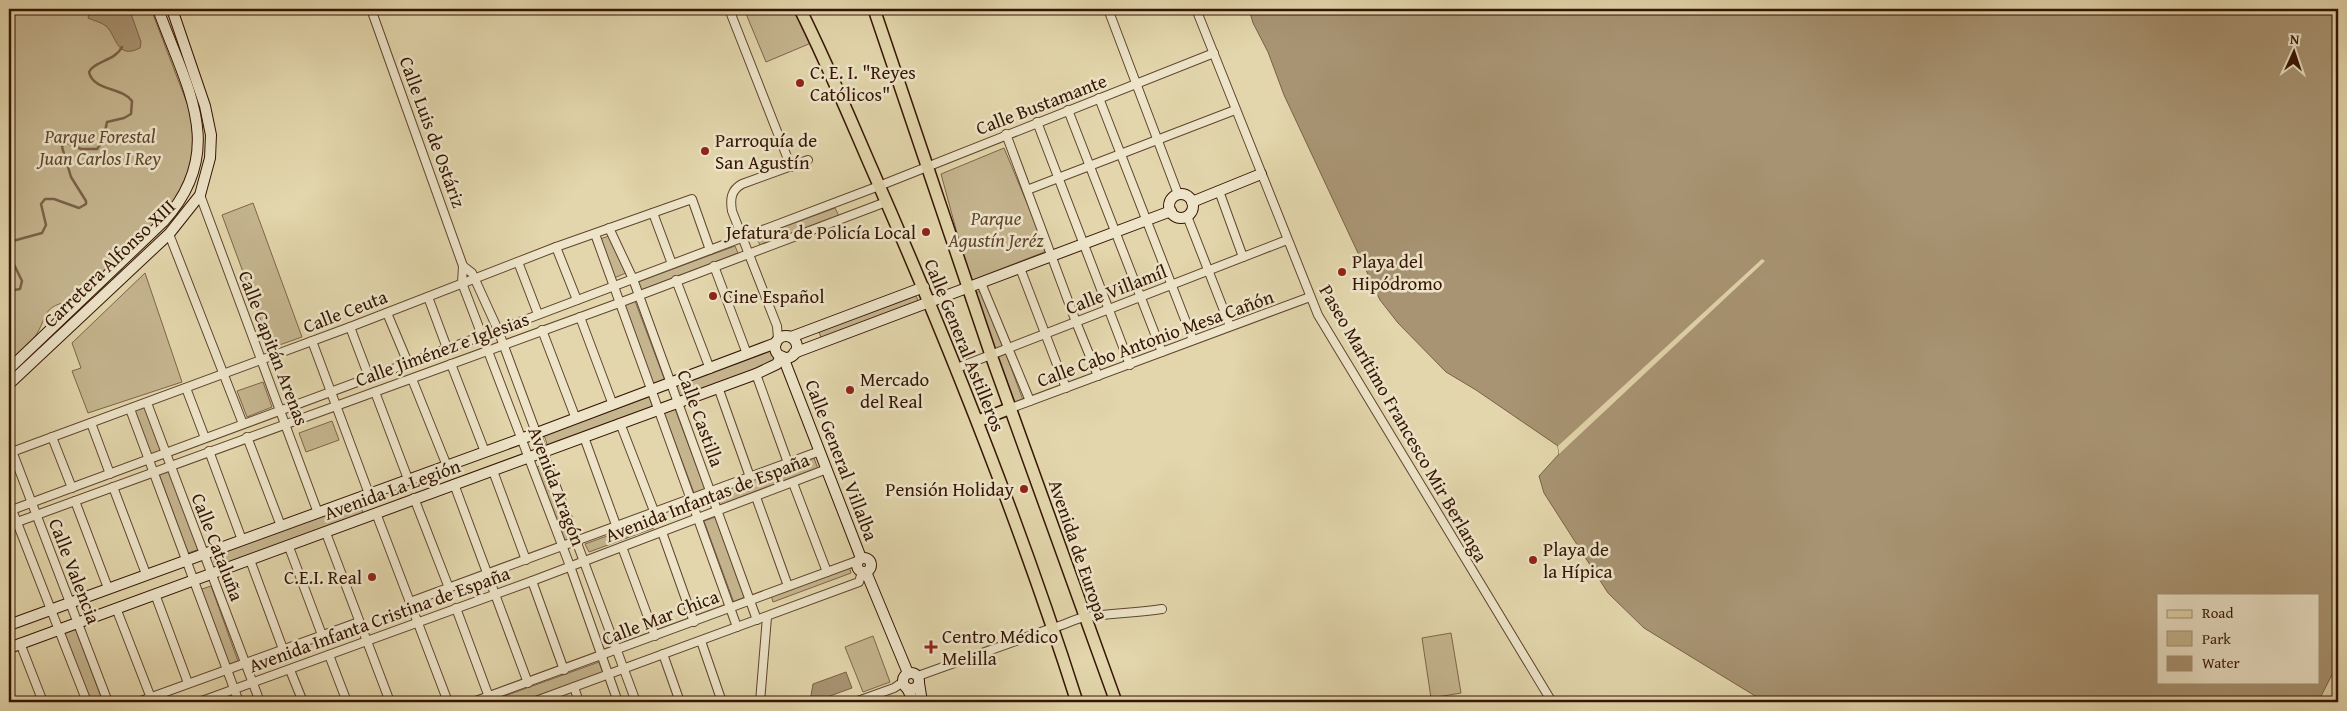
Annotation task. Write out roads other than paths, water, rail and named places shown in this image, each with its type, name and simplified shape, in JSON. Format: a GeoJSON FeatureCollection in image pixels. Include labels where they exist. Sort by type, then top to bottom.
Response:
{"type":"FeatureCollection","features":[{"type":"Feature","properties":{"kind":"main road","name":"Calle General Astilleros"},"geometry":{"type":"LineString","coordinates":[[800,9],[931,303],[957,368],[978,421],[1077,702]]}},
{"type":"Feature","properties":{"kind":"main road","name":"Avenida de Europa"},"geometry":{"type":"LineString","coordinates":[[874,9],[991,355],[1116,702]]}},
{"type":"Feature","properties":{"kind":"main road"},"geometry":{"type":"LineString","coordinates":[[978,421],[1011,408]]}},
{"type":"Feature","properties":{"kind":"street","name":"Carretera Alfonso XIII"},"geometry":{"type":"LineString","coordinates":[[9,369],[163,222],[175,209],[188,189],[197,157],[197,122],[158,9]]}},
{"type":"Feature","properties":{"kind":"street","name":"Carretera Alfonso XIII"},"geometry":{"type":"LineString","coordinates":[[9,384],[169,234],[200,195],[210,158],[210,128],[206,106],[172,9]]}},
{"type":"Feature","properties":{"kind":"street","name":"Calle Luis de Ostáriz"},"geometry":{"type":"LineString","coordinates":[[371,9],[463,266],[474,278],[498,330]]}},
{"type":"Feature","properties":{"kind":"street"},"geometry":{"type":"LineString","coordinates":[[729,9],[791,167]]}},
{"type":"Feature","properties":{"kind":"street"},"geometry":{"type":"LineString","coordinates":[[1108,9],[1178,194]]}},
{"type":"Feature","properties":{"kind":"street","name":"Paseo Marítimo Francesco Mir Berlanga"},"geometry":{"type":"LineString","coordinates":[[1196,9],[1318,315],[1468,567],[1552,702]]}},
{"type":"Feature","properties":{"kind":"street","name":"Calle Bustamante"},"geometry":{"type":"LineString","coordinates":[[879,186],[1214,53]]}},
{"type":"Feature","properties":{"kind":"street"},"geometry":{"type":"LineString","coordinates":[[1099,98],[1193,340]]}},
{"type":"Feature","properties":{"kind":"street"},"geometry":{"type":"LineString","coordinates":[[1068,110],[1114,233],[1162,352]]}},
{"type":"Feature","properties":{"kind":"street"},"geometry":{"type":"LineString","coordinates":[[1027,190],[1235,110]]}},
{"type":"Feature","properties":{"kind":"street"},"geometry":{"type":"LineString","coordinates":[[1037,122],[1130,364]]}},
{"type":"Feature","properties":{"kind":"street"},"geometry":{"type":"LineString","coordinates":[[1006,134],[1098,376]]}},
{"type":"Feature","properties":{"kind":"street"},"geometry":{"type":"LineString","coordinates":[[783,339],[776,351],[788,356],[797,346],[783,339],[741,238],[730,203],[735,188],[808,160]]}},
{"type":"Feature","properties":{"kind":"street"},"geometry":{"type":"LineString","coordinates":[[1192,202],[1261,174]]}},
{"type":"Feature","properties":{"kind":"street","name":"Calle Jiménez e Iglesias"},"geometry":{"type":"LineString","coordinates":[[10,511],[879,186]]}},
{"type":"Feature","properties":{"kind":"street"},"geometry":{"type":"LineString","coordinates":[[1219,191],[1244,257]]}},
{"type":"Feature","properties":{"kind":"street"},"geometry":{"type":"LineString","coordinates":[[1178,194],[1188,196],[1192,202],[1192,211],[1187,216],[1178,217],[1171,211],[1170,201],[1178,194]]}},
{"type":"Feature","properties":{"kind":"street","name":"Calle Capitán Arenas"},"geometry":{"type":"LineString","coordinates":[[200,195],[318,513]]}},
{"type":"Feature","properties":{"kind":"street","name":"Calle Ceuta"},"geometry":{"type":"LineString","coordinates":[[10,452],[350,327],[556,247],[692,199],[710,250]]}},
{"type":"Feature","properties":{"kind":"street","name":"Calle Jiménez e Iglesias"},"geometry":{"type":"LineString","coordinates":[[9,525],[619,303],[886,202]]}},
{"type":"Feature","properties":{"kind":"street","name":"Avenida La Legión"},"geometry":{"type":"LineString","coordinates":[[9,648],[756,374],[777,364],[788,356],[1171,211]]}},
{"type":"Feature","properties":{"kind":"street"},"geometry":{"type":"LineString","coordinates":[[653,213],[672,264]]}},
{"type":"Feature","properties":{"kind":"street"},"geometry":{"type":"LineString","coordinates":[[1187,216],[1230,326]]}},
{"type":"Feature","properties":{"kind":"street","name":"Calle Castilla"},"geometry":{"type":"LineString","coordinates":[[609,228],[633,279],[757,620]]}},
{"type":"Feature","properties":{"kind":"street"},"geometry":{"type":"LineString","coordinates":[[169,234],[243,424]]}},
{"type":"Feature","properties":{"kind":"street","name":"Calle Castilla"},"geometry":{"type":"LineString","coordinates":[[595,234],[612,286],[652,390],[737,628]]}},
{"type":"Feature","properties":{"kind":"street","name":"Calle Villamíl"},"geometry":{"type":"LineString","coordinates":[[957,368],[1287,240]]}},
{"type":"Feature","properties":{"kind":"street"},"geometry":{"type":"LineString","coordinates":[[556,247],[577,300]]}},
{"type":"Feature","properties":{"kind":"street"},"geometry":{"type":"LineString","coordinates":[[518,262],[538,314]]}},
{"type":"Feature","properties":{"kind":"street","name":"Calle Luis de Ostáriz"},"geometry":{"type":"LineString","coordinates":[[462,283],[463,266]]}},
{"type":"Feature","properties":{"kind":"street"},"geometry":{"type":"LineString","coordinates":[[714,266],[747,354]]}},
{"type":"Feature","properties":{"kind":"street"},"geometry":{"type":"LineString","coordinates":[[1020,268],[1066,388]]}},
{"type":"Feature","properties":{"kind":"street"},"geometry":{"type":"LineString","coordinates":[[676,280],[710,369]]}},
{"type":"Feature","properties":{"kind":"street","name":"Avenida Aragón"},"geometry":{"type":"LineString","coordinates":[[462,283],[570,566],[618,702]]}},
{"type":"Feature","properties":{"kind":"street"},"geometry":{"type":"LineString","coordinates":[[981,283],[1030,401]]}},
{"type":"Feature","properties":{"kind":"street","name":"Avenida La Legión"},"geometry":{"type":"LineString","coordinates":[[10,621],[51,610],[576,419],[924,287]]}},
{"type":"Feature","properties":{"kind":"street"},"geometry":{"type":"LineString","coordinates":[[428,297],[447,348]]}},
{"type":"Feature","properties":{"kind":"street","name":"Calle Cabo Antonio Mesa Cañón"},"geometry":{"type":"LineString","coordinates":[[1011,408],[1310,297]]}},
{"type":"Feature","properties":{"kind":"street"},"geometry":{"type":"LineString","coordinates":[[874,306],[880,322]]}},
{"type":"Feature","properties":{"kind":"street"},"geometry":{"type":"LineString","coordinates":[[387,313],[408,363]]}},
{"type":"Feature","properties":{"kind":"street"},"geometry":{"type":"LineString","coordinates":[[580,317],[613,405]]}},
{"type":"Feature","properties":{"kind":"street"},"geometry":{"type":"LineString","coordinates":[[350,327],[369,377]]}},
{"type":"Feature","properties":{"kind":"street","name":"Avenida Aragón"},"geometry":{"type":"LineString","coordinates":[[498,330],[636,702]]}},
{"type":"Feature","properties":{"kind":"street"},"geometry":{"type":"LineString","coordinates":[[542,330],[576,419]]}},
{"type":"Feature","properties":{"kind":"street"},"geometry":{"type":"LineString","coordinates":[[312,341],[369,494]]}},
{"type":"Feature","properties":{"kind":"street","name":"Calle General Villalba"},"geometry":{"type":"LineString","coordinates":[[788,356],[791,374],[859,559],[867,558],[871,562],[870,568],[864,572]]}},
{"type":"Feature","properties":{"kind":"street"},"geometry":{"type":"LineString","coordinates":[[451,364],[485,452]]}},
{"type":"Feature","properties":{"kind":"street"},"geometry":{"type":"LineString","coordinates":[[756,374],[788,463]]}},
{"type":"Feature","properties":{"kind":"street"},"geometry":{"type":"LineString","coordinates":[[412,379],[446,466]]}},
{"type":"Feature","properties":{"kind":"street"},"geometry":{"type":"LineString","coordinates":[[718,387],[750,476]]}},
{"type":"Feature","properties":{"kind":"street"},"geometry":{"type":"LineString","coordinates":[[186,388],[205,438]]}},
{"type":"Feature","properties":{"kind":"street"},"geometry":{"type":"LineString","coordinates":[[375,392],[408,479]]}},
{"type":"Feature","properties":{"kind":"street","name":"Calle Cataluña"},"geometry":{"type":"LineString","coordinates":[[147,402],[260,702]]}},
{"type":"Feature","properties":{"kind":"street","name":"Calle Cataluña"},"geometry":{"type":"LineString","coordinates":[[130,409],[239,702]]}},
{"type":"Feature","properties":{"kind":"street"},"geometry":{"type":"LineString","coordinates":[[90,423],[110,474]]}},
{"type":"Feature","properties":{"kind":"street"},"geometry":{"type":"LineString","coordinates":[[620,423],[654,511]]}},
{"type":"Feature","properties":{"kind":"street"},"geometry":{"type":"LineString","coordinates":[[52,437],[72,488]]}},
{"type":"Feature","properties":{"kind":"street"},"geometry":{"type":"LineString","coordinates":[[247,437],[281,526]]}},
{"type":"Feature","properties":{"kind":"street"},"geometry":{"type":"LineString","coordinates":[[584,437],[616,525]]}},
{"type":"Feature","properties":{"kind":"street","name":"Avenida Infantas de España"},"geometry":{"type":"LineString","coordinates":[[410,602],[820,451]]}},
{"type":"Feature","properties":{"kind":"street","name":"Calle Valencia"},"geometry":{"type":"LineString","coordinates":[[10,452],[32,503],[108,702]]}},
{"type":"Feature","properties":{"kind":"street"},"geometry":{"type":"LineString","coordinates":[[209,452],[242,540]]}},
{"type":"Feature","properties":{"kind":"street","name":"Avenida Infantas de España"},"geometry":{"type":"LineString","coordinates":[[570,566],[827,470]]}},
{"type":"Feature","properties":{"kind":"street"},"geometry":{"type":"LineString","coordinates":[[493,471],[526,560]]}},
{"type":"Feature","properties":{"kind":"street"},"geometry":{"type":"LineString","coordinates":[[793,483],[827,572]]}},
{"type":"Feature","properties":{"kind":"street"},"geometry":{"type":"LineString","coordinates":[[454,484],[528,683]]}},
{"type":"Feature","properties":{"kind":"street"},"geometry":{"type":"LineString","coordinates":[[113,487],[146,574]]}},
{"type":"Feature","properties":{"kind":"street"},"geometry":{"type":"LineString","coordinates":[[756,497],[788,586]]}},
{"type":"Feature","properties":{"kind":"street"},"geometry":{"type":"LineString","coordinates":[[414,498],[448,588]]}},
{"type":"Feature","properties":{"kind":"street"},"geometry":{"type":"LineString","coordinates":[[75,501],[108,588]]}},
{"type":"Feature","properties":{"kind":"street","name":"Calle Valencia"},"geometry":{"type":"LineString","coordinates":[[9,502],[10,511],[17,522],[87,702]]}},
{"type":"Feature","properties":{"kind":"street"},"geometry":{"type":"LineString","coordinates":[[376,513],[448,702]]}},
{"type":"Feature","properties":{"kind":"street"},"geometry":{"type":"LineString","coordinates":[[662,532],[694,622]]}},
{"type":"Feature","properties":{"kind":"street"},"geometry":{"type":"LineString","coordinates":[[326,533],[358,622],[390,702]]}},
{"type":"Feature","properties":{"kind":"street"},"geometry":{"type":"LineString","coordinates":[[288,546],[322,635]]}},
{"type":"Feature","properties":{"kind":"street"},"geometry":{"type":"LineString","coordinates":[[622,547],[655,636]]}},
{"type":"Feature","properties":{"kind":"street","name":"Calle Mar Chica"},"geometry":{"type":"LineString","coordinates":[[473,702],[601,657],[859,559]]}},
{"type":"Feature","properties":{"kind":"street"},"geometry":{"type":"LineString","coordinates":[[250,560],[283,649]]}},
{"type":"Feature","properties":{"kind":"street","name":"Avenida Infanta Cristina de España"},"geometry":{"type":"LineString","coordinates":[[199,702],[570,566]]}},
{"type":"Feature","properties":{"kind":"street"},"geometry":{"type":"LineString","coordinates":[[864,572],[922,702]]}},
{"type":"Feature","properties":{"kind":"street","name":"Calle Mar Chica"},"geometry":{"type":"LineString","coordinates":[[534,702],[859,582],[864,572]]}},
{"type":"Feature","properties":{"kind":"street"},"geometry":{"type":"LineString","coordinates":[[532,581],[564,670]]}},
{"type":"Feature","properties":{"kind":"street"},"geometry":{"type":"LineString","coordinates":[[155,594],[188,683]]}},
{"type":"Feature","properties":{"kind":"street"},"geometry":{"type":"LineString","coordinates":[[116,608],[151,698]]}},
{"type":"Feature","properties":{"kind":"street"},"geometry":{"type":"LineString","coordinates":[[456,608],[489,697]]}},
{"type":"Feature","properties":{"kind":"street"},"geometry":{"type":"LineString","coordinates":[[855,702],[1084,617],[1132,614],[1162,609]]}},
{"type":"Feature","properties":{"kind":"street"},"geometry":{"type":"LineString","coordinates":[[760,702],[767,617]]}},
{"type":"Feature","properties":{"kind":"street"},"geometry":{"type":"LineString","coordinates":[[138,702],[358,622]]}},
{"type":"Feature","properties":{"kind":"street"},"geometry":{"type":"LineString","coordinates":[[701,641],[722,702]]}},
{"type":"Feature","properties":{"kind":"street"},"geometry":{"type":"LineString","coordinates":[[20,643],[42,702]]}},
{"type":"Feature","properties":{"kind":"street"},"geometry":{"type":"LineString","coordinates":[[663,654],[680,702]]}},
{"type":"Feature","properties":{"kind":"street"},"geometry":{"type":"LineString","coordinates":[[329,655],[347,702]]}},
{"type":"Feature","properties":{"kind":"street"},"geometry":{"type":"LineString","coordinates":[[290,670],[303,702]]}},
{"type":"Feature","properties":{"kind":"street"},"geometry":{"type":"LineString","coordinates":[[911,680],[914,702]]}},
{"type":"Feature","properties":{"kind":"street"},"geometry":{"type":"LineString","coordinates":[[574,687],[579,702]]}},
{"type":"Feature","properties":{"kind":"water"},"geometry":{"type":"Polygon","coordinates":[[[90,9],[130,11],[141,42],[140,48],[132,51],[122,49],[106,26],[88,18],[90,9]]]}},
{"type":"Feature","properties":{"kind":"water"},"geometry":{"type":"Polygon","coordinates":[[[1249,9],[2338,9],[2338,663],[2318,702],[1765,702],[1644,628],[1608,593],[1544,493],[1539,476],[1559,454],[1558,446],[1476,390],[1446,372],[1398,323],[1380,300],[1284,95],[1268,52],[1253,23],[1249,9]]]}},
{"type":"Feature","properties":{"kind":"water"},"geometry":{"type":"Polygon","coordinates":[[[846,672],[852,688],[813,702],[810,701],[813,684],[846,672]]]}},
{"type":"Feature","properties":{"kind":"waterway"},"geometry":{"type":"LineString","coordinates":[[9,242],[42,233],[46,225],[41,204],[45,199],[54,199],[79,208],[86,204],[71,177],[62,147],[66,142],[81,149],[97,149],[103,141],[107,122],[124,118],[131,114],[132,101],[122,93],[96,83],[89,72],[95,65],[119,52],[122,47]]}},
{"type":"Feature","properties":{"kind":"waterway"},"geometry":{"type":"LineString","coordinates":[[9,254],[22,281],[20,289],[9,291]]}},
{"type":"Feature","properties":{"kind":"place","name":"C. E. I. \"Reyes Católicos\""},"geometry":{"type":"Point","coordinates":[800,83]}},
{"type":"Feature","properties":{"kind":"place","name":"Parroquía de San Agustín"},"geometry":{"type":"Point","coordinates":[705,151]}},
{"type":"Feature","properties":{"kind":"place","name":"Jefatura de Policía Local"},"geometry":{"type":"Point","coordinates":[926,232]}},
{"type":"Feature","properties":{"kind":"place","name":"Playa del Hipódromo"},"geometry":{"type":"Point","coordinates":[1342,272]}},
{"type":"Feature","properties":{"kind":"place","name":"Cine Español"},"geometry":{"type":"Point","coordinates":[713,296]}},
{"type":"Feature","properties":{"kind":"place","name":"Mercado del Real"},"geometry":{"type":"Point","coordinates":[850,390]}},
{"type":"Feature","properties":{"kind":"place","name":"Pensión Holiday"},"geometry":{"type":"Point","coordinates":[1024,489]}},
{"type":"Feature","properties":{"kind":"place","name":"Playa de la Hípica"},"geometry":{"type":"Point","coordinates":[1533,560]}},
{"type":"Feature","properties":{"kind":"place","name":"C.E.I. Real"},"geometry":{"type":"Point","coordinates":[372,577]}},
{"type":"Feature","properties":{"kind":"place","name":"Centro Médico Melilla"},"geometry":{"type":"Point","coordinates":[931,647]}},
{"type":"Feature","properties":{"kind":"park label","name":"Parque Forestal Juan Carlos I Rey"},"geometry":{"type":"Point","coordinates":[100,147]}},
{"type":"Feature","properties":{"kind":"park label","name":"Parque Agustín Jeréz"},"geometry":{"type":"Point","coordinates":[996,229]}}]}
